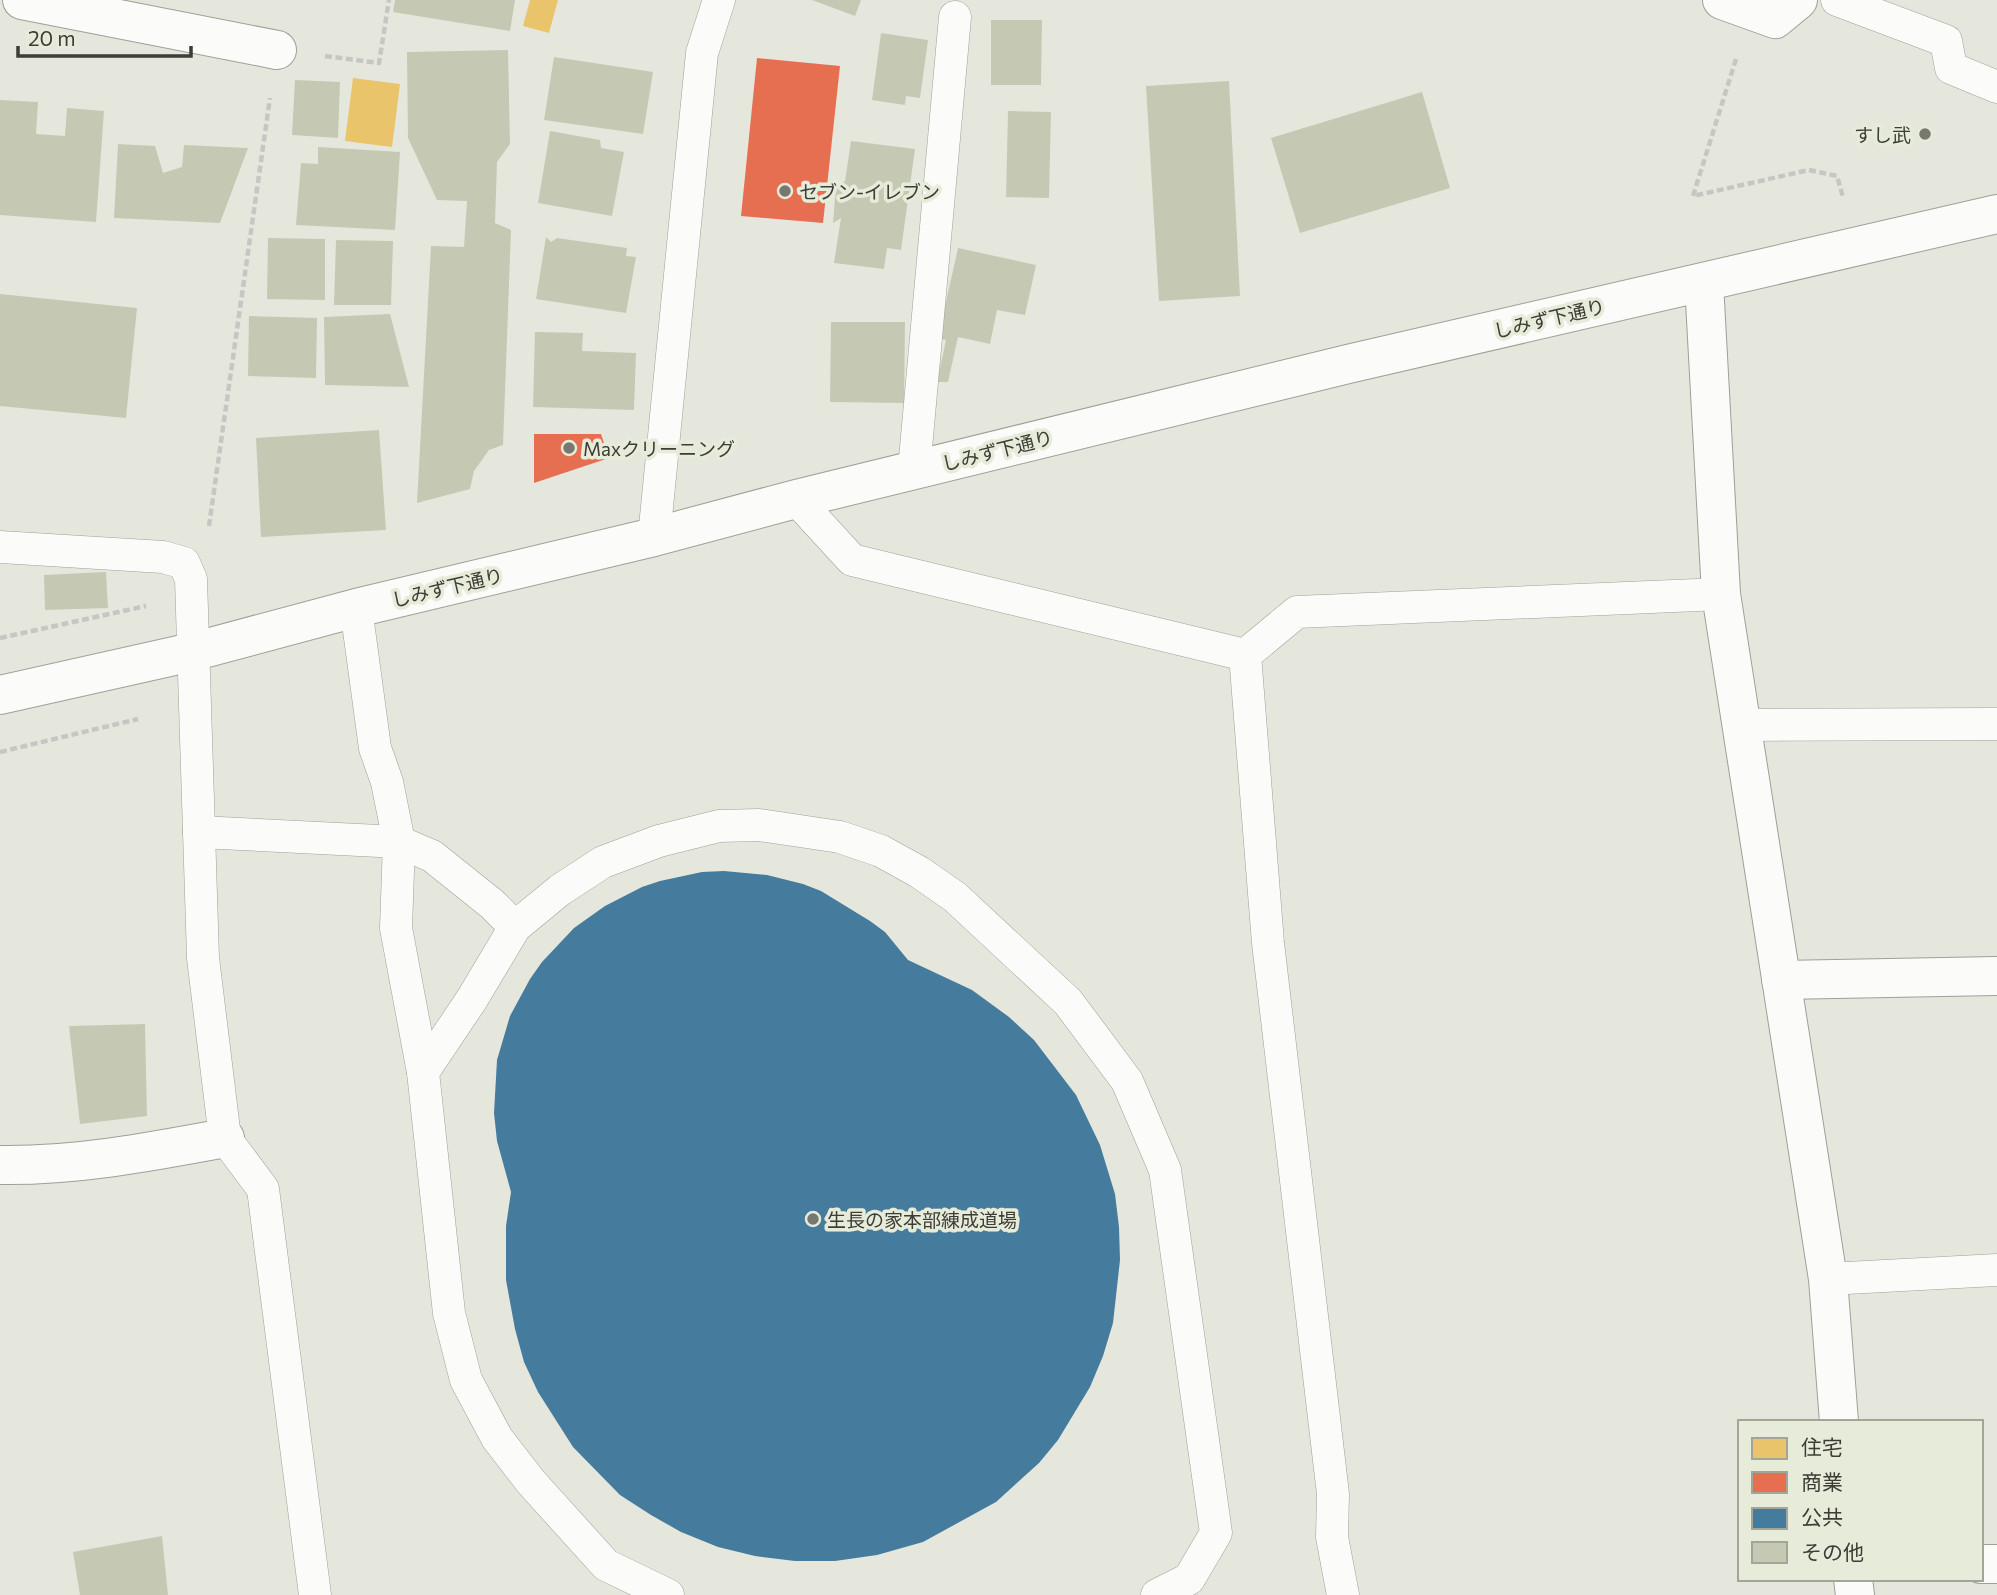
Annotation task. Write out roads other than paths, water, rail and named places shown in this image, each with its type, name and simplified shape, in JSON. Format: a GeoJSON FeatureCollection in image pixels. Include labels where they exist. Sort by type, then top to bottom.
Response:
{"type":"FeatureCollection","features":[{"type":"Feature","properties":{"kind":"street"},"geometry":{"type":"LineString","coordinates":[[22,0],[277,50]]}},
{"type":"Feature","properties":{"kind":"street"},"geometry":{"type":"LineString","coordinates":[[1737,6],[1775,19],[1798,0]]}},
{"type":"Feature","properties":{"kind":"street","name":"しみず下通り"},"geometry":{"type":"LineString","coordinates":[[0,695],[192,652],[356,608],[654,537],[796,499],[1348,364],[1997,214]]}},
{"type":"Feature","properties":{"kind":"street"},"geometry":{"type":"LineString","coordinates":[[1703,283],[1721,594],[1828,1279],[1839,1420]]}},
{"type":"Feature","properties":{"kind":"street"},"geometry":{"type":"LineString","coordinates":[[1781,979],[1997,976]]}},
{"type":"Feature","properties":{"kind":"street"},"geometry":{"type":"LineString","coordinates":[[0,1165],[47,1166],[225,1138]]}},
{"type":"Feature","properties":{"kind":"lane"},"geometry":{"type":"LineString","coordinates":[[654,537],[702,53],[719,0]]}},
{"type":"Feature","properties":{"kind":"lane"},"geometry":{"type":"LineString","coordinates":[[1837,0],[1946,41],[1951,68],[1997,87]]}},
{"type":"Feature","properties":{"kind":"lane"},"geometry":{"type":"LineString","coordinates":[[914,470],[955,17]]}},
{"type":"Feature","properties":{"kind":"lane"},"geometry":{"type":"LineString","coordinates":[[796,499],[852,560],[1245,655]]}},
{"type":"Feature","properties":{"kind":"lane"},"geometry":{"type":"LineString","coordinates":[[0,547],[163,558],[184,564],[191,579],[204,958],[225,1138],[263,1189],[315,1595]]}},
{"type":"Feature","properties":{"kind":"lane"},"geometry":{"type":"LineString","coordinates":[[1245,655],[1297,612],[1721,594]]}},
{"type":"Feature","properties":{"kind":"lane"},"geometry":{"type":"LineString","coordinates":[[356,608],[374,748],[387,782],[399,842],[396,928],[423,1072],[449,1313],[466,1380],[497,1438],[531,1482],[606,1565],[668,1595]]}},
{"type":"Feature","properties":{"kind":"lane"},"geometry":{"type":"LineString","coordinates":[[1245,655],[1268,943],[1332,1494],[1332,1537],[1343,1595]]}},
{"type":"Feature","properties":{"kind":"lane"},"geometry":{"type":"LineString","coordinates":[[1742,725],[1997,724]]}},
{"type":"Feature","properties":{"kind":"lane"},"geometry":{"type":"LineString","coordinates":[[423,1072],[472,999],[515,926],[559,890],[603,862],[659,841],[719,827],[760,825],[840,837],[881,851],[919,872],[955,897],[1068,1002],[1127,1081],[1164,1170],[1216,1533],[1196,1587],[1157,1595]]}},
{"type":"Feature","properties":{"kind":"lane"},"geometry":{"type":"LineString","coordinates":[[199,832],[399,842],[432,856],[471,886],[515,926]]}},
{"type":"Feature","properties":{"kind":"lane"},"geometry":{"type":"LineString","coordinates":[[1828,1279],[1997,1270]]}},
{"type":"Feature","properties":{"kind":"place","name":"すし武"},"geometry":{"type":"Point","coordinates":[1925,134]}},
{"type":"Feature","properties":{"kind":"place","name":"セブン-イレブン"},"geometry":{"type":"Point","coordinates":[785,191]}},
{"type":"Feature","properties":{"kind":"place","name":"Maxクリーニング"},"geometry":{"type":"Point","coordinates":[569,448]}},
{"type":"Feature","properties":{"kind":"place","name":"生長の家本部練成道場"},"geometry":{"type":"Point","coordinates":[813,1219]}}]}
